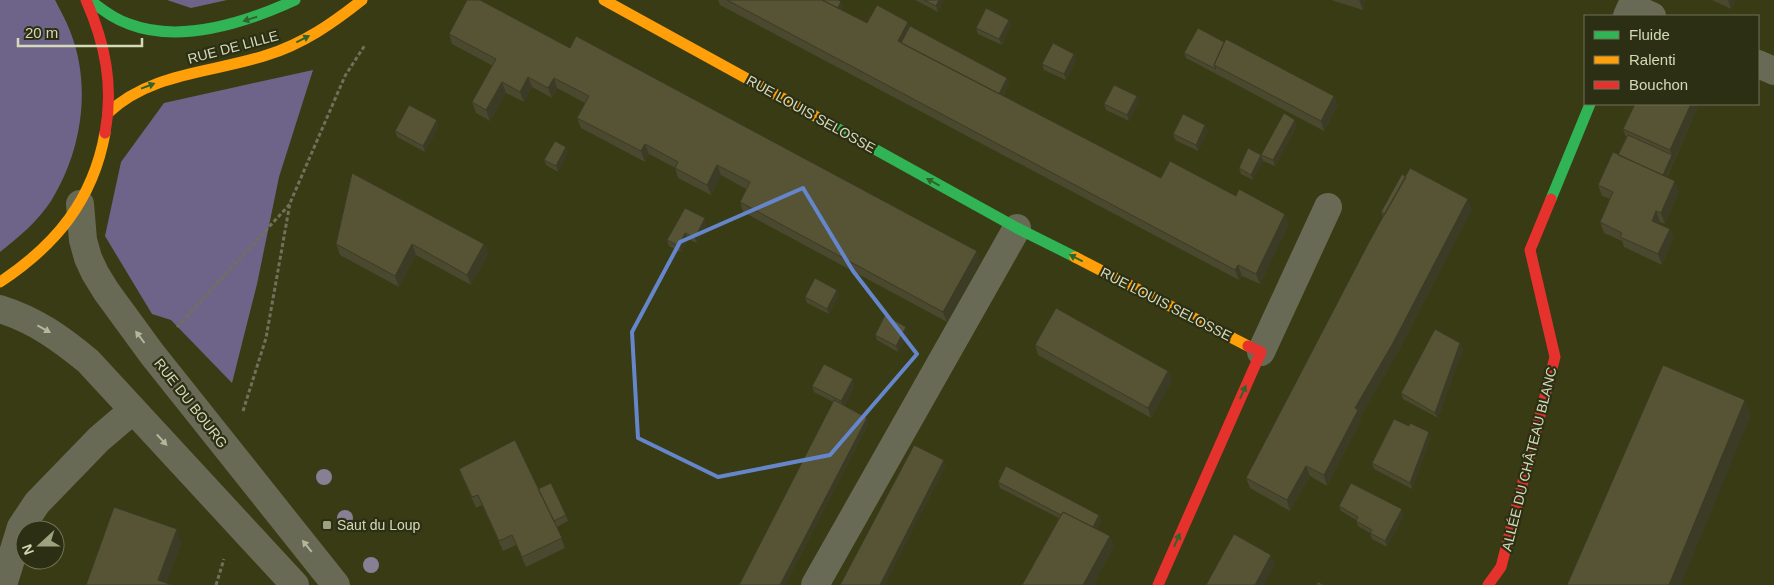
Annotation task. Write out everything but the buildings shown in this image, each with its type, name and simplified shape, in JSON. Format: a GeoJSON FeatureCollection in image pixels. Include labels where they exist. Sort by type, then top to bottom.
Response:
{"type":"FeatureCollection","features":[{"type":"Feature","properties":{"kind":"street"},"geometry":{"type":"LineString","coordinates":[[0,282],[30,262],[66,225],[80,204],[99,160],[105,136],[109,88],[102,40],[86,0]]}},
{"type":"Feature","properties":{"kind":"street","name":"RUE DE LILLE"},"geometry":{"type":"LineString","coordinates":[[90,0],[106,13],[127,24],[150,30],[176,32],[206,30],[234,25],[295,0]]}},
{"type":"Feature","properties":{"kind":"street","name":"RUE DE LILLE"},"geometry":{"type":"LineString","coordinates":[[108,113],[126,96],[153,84],[225,67],[282,50],[315,33],[345,14],[362,0]]}},
{"type":"Feature","properties":{"kind":"street","name":"RUE LOUIS SELOSSE"},"geometry":{"type":"LineString","coordinates":[[604,0],[1017,228],[1261,352]]}},
{"type":"Feature","properties":{"kind":"street"},"geometry":{"type":"LineString","coordinates":[[1627,15],[1631,7],[1650,15]]}},
{"type":"Feature","properties":{"kind":"street"},"geometry":{"type":"LineString","coordinates":[[1759,64],[1774,72]]}},
{"type":"Feature","properties":{"kind":"street","name":"ALLÉE DU CHÂTEAU BLANC"},"geometry":{"type":"LineString","coordinates":[[1488,585],[1501,567],[1555,357],[1530,250],[1590,105]]}},
{"type":"Feature","properties":{"kind":"street","name":"RUE DU BOURG"},"geometry":{"type":"LineString","coordinates":[[80,204],[83,240],[95,273],[152,354],[336,585]]}},
{"type":"Feature","properties":{"kind":"street"},"geometry":{"type":"LineString","coordinates":[[1158,585],[1261,352],[1328,207]]}},
{"type":"Feature","properties":{"kind":"street"},"geometry":{"type":"LineString","coordinates":[[815,585],[1017,228]]}},
{"type":"Feature","properties":{"kind":"street"},"geometry":{"type":"LineString","coordinates":[[0,309],[28,320],[58,337],[88,361],[295,585]]}},
{"type":"Feature","properties":{"kind":"street"},"geometry":{"type":"LineString","coordinates":[[3,585],[21,527],[37,503],[99,439],[133,410]]}},
{"type":"Feature","properties":{"kind":"path"},"geometry":{"type":"LineString","coordinates":[[230,452],[266,338],[290,204],[345,76],[368,42]]}},
{"type":"Feature","properties":{"kind":"path"},"geometry":{"type":"LineString","coordinates":[[152,354],[290,204]]}},
{"type":"Feature","properties":{"kind":"highlighted area"},"geometry":{"type":"Polygon","coordinates":[[[803,188],[853,271],[917,354],[830,455],[718,477],[638,438],[632,332],[680,242],[803,188]]]}},
{"type":"Feature","properties":{"kind":"shaded area"},"geometry":{"type":"Polygon","coordinates":[[[0,0],[55,0],[77,52],[82,96],[76,140],[62,182],[51,201],[34,222],[0,252],[0,0]]]}},
{"type":"Feature","properties":{"kind":"shaded area"},"geometry":{"type":"Polygon","coordinates":[[[167,0],[227,0],[191,8],[167,0]]]}},
{"type":"Feature","properties":{"kind":"shaded area"},"geometry":{"type":"Polygon","coordinates":[[[313,70],[279,177],[257,284],[232,383],[171,320],[152,314],[105,236],[121,162],[164,103],[313,70]]]}},
{"type":"Feature","properties":{"kind":"traffic: fast"},"geometry":{"type":"LineString","coordinates":[[90,0],[108,14],[124,22],[149,30],[170,32],[214,28],[235,23],[295,0]]}},
{"type":"Feature","properties":{"kind":"traffic: fast"},"geometry":{"type":"LineString","coordinates":[[1551,199],[1590,105]]}},
{"type":"Feature","properties":{"kind":"traffic: fast"},"geometry":{"type":"LineString","coordinates":[[815,116],[1017,228],[1075,257]]}},
{"type":"Feature","properties":{"kind":"traffic: slow"},"geometry":{"type":"LineString","coordinates":[[108,113],[125,99],[163,81],[246,61],[293,45],[329,25],[362,0]]}},
{"type":"Feature","properties":{"kind":"traffic: slow"},"geometry":{"type":"LineString","coordinates":[[604,0],[815,116]]}},
{"type":"Feature","properties":{"kind":"traffic: slow"},"geometry":{"type":"LineString","coordinates":[[0,282],[38,253],[69,219],[91,179],[105,133]]}},
{"type":"Feature","properties":{"kind":"traffic: slow"},"geometry":{"type":"LineString","coordinates":[[1075,257],[1248,346]]}},
{"type":"Feature","properties":{"kind":"traffic: jam"},"geometry":{"type":"LineString","coordinates":[[86,0],[98,32],[106,65],[108,116],[105,133]]}},
{"type":"Feature","properties":{"kind":"traffic: jam"},"geometry":{"type":"LineString","coordinates":[[1488,585],[1501,567],[1555,357],[1530,250],[1551,199]]}},
{"type":"Feature","properties":{"kind":"traffic: jam"},"geometry":{"type":"LineString","coordinates":[[1158,585],[1261,352],[1248,346]]}},
{"type":"Feature","properties":{"kind":"place","name":"Saut du Loup"},"geometry":{"type":"Point","coordinates":[327,525]}}]}
